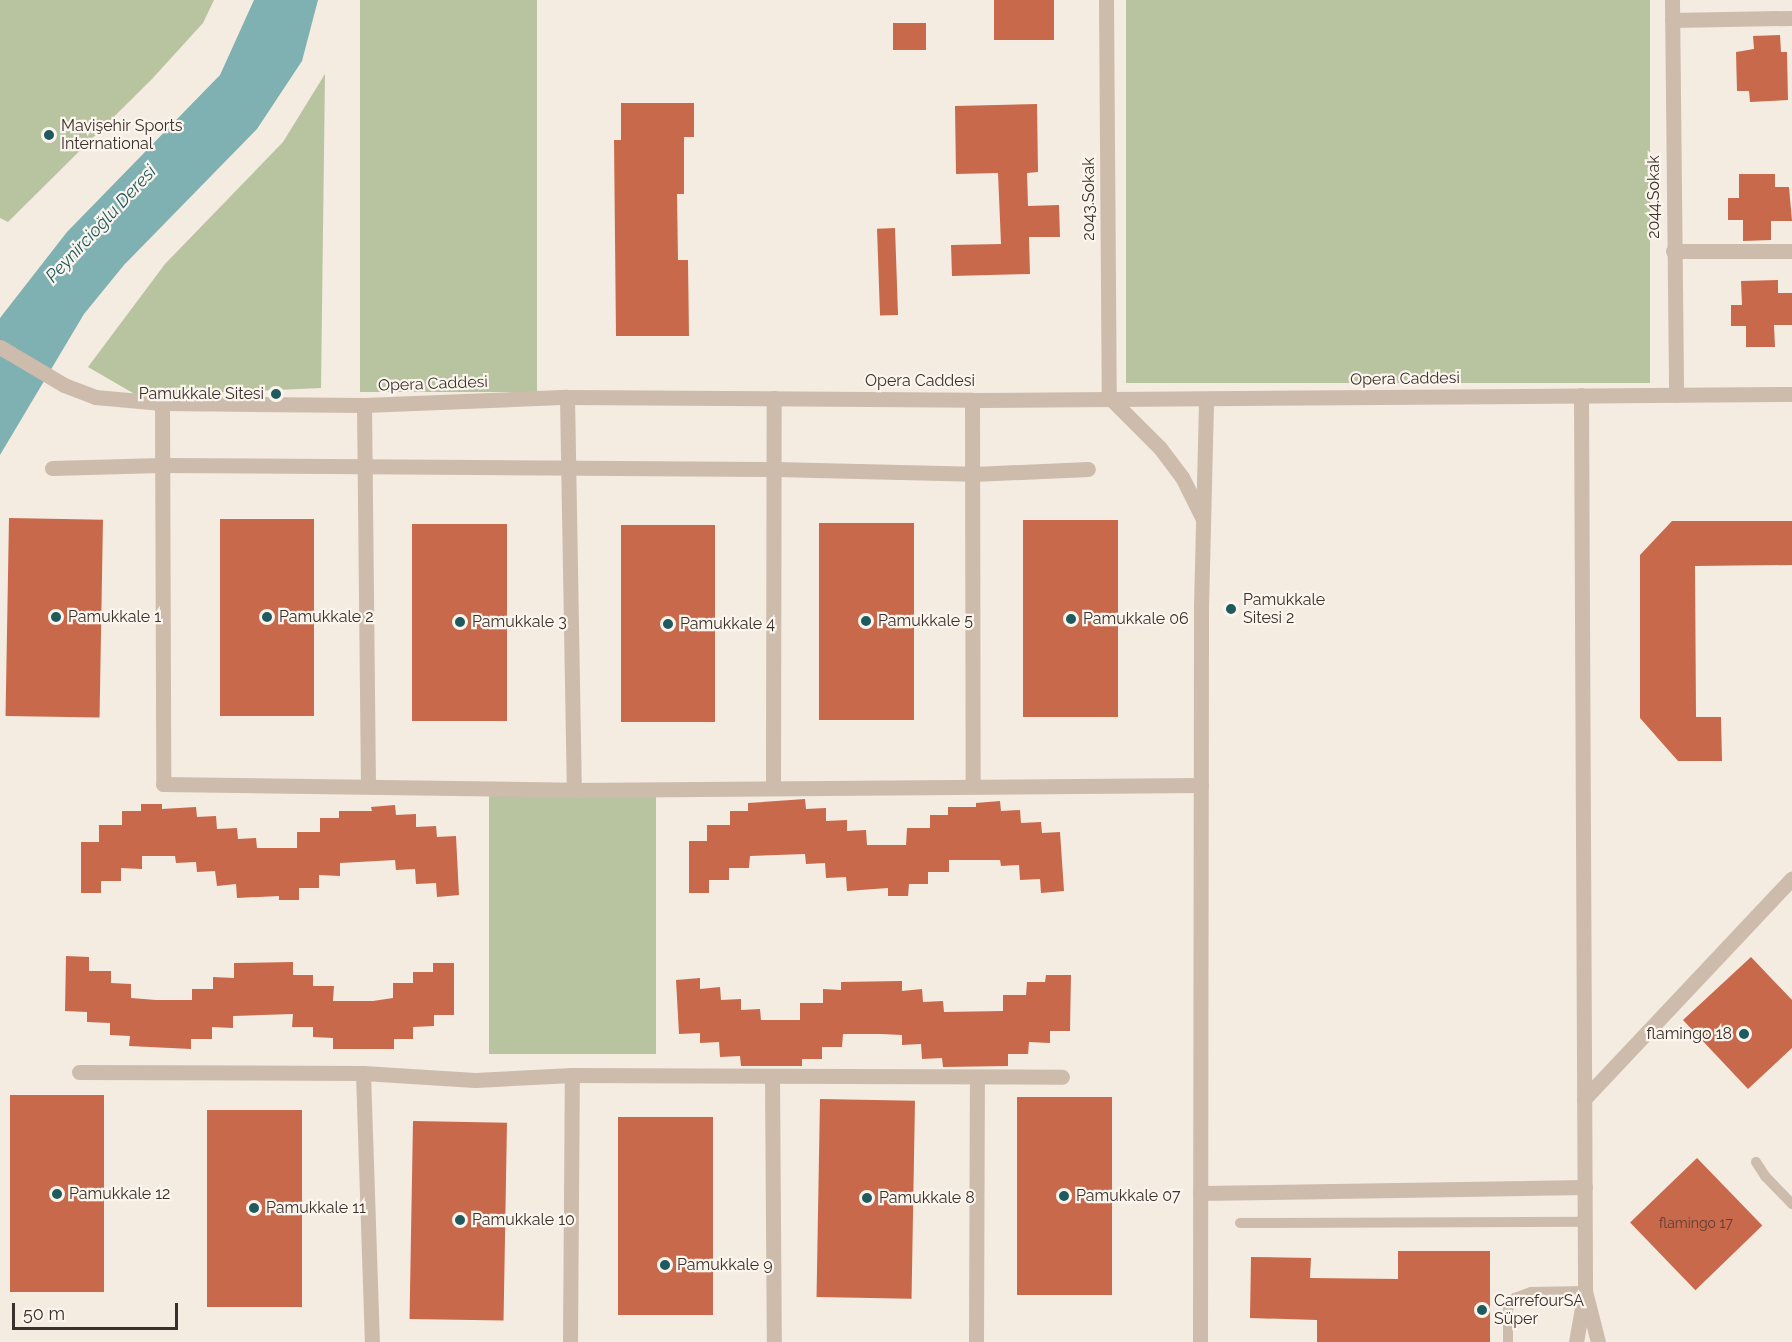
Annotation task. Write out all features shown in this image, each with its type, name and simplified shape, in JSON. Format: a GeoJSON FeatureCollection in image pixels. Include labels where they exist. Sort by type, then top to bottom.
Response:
{"type":"FeatureCollection","features":[{"type":"Feature","properties":{"kind":"street","name":"2043.Sokak"},"geometry":{"type":"LineString","coordinates":[[1106,0],[1109,397]]}},
{"type":"Feature","properties":{"kind":"street","name":"2044.Sokak"},"geometry":{"type":"LineString","coordinates":[[1672,0],[1676,395]]}},
{"type":"Feature","properties":{"kind":"street"},"geometry":{"type":"LineString","coordinates":[[1672,20],[1792,18]]}},
{"type":"Feature","properties":{"kind":"street"},"geometry":{"type":"LineString","coordinates":[[1673,250],[1792,251]]}},
{"type":"Feature","properties":{"kind":"street","name":"Opera Caddesi"},"geometry":{"type":"LineString","coordinates":[[0,347],[52,378],[95,397],[162,403],[364,405],[567,397],[1206,399],[1792,394]]}},
{"type":"Feature","properties":{"kind":"street"},"geometry":{"type":"LineString","coordinates":[[1576,1340],[1585,1291],[1581,395]]}},
{"type":"Feature","properties":{"kind":"street"},"geometry":{"type":"LineString","coordinates":[[567,397],[574,790]]}},
{"type":"Feature","properties":{"kind":"street"},"geometry":{"type":"LineString","coordinates":[[1109,397],[1160,448],[1182,477],[1204,521]]}},
{"type":"Feature","properties":{"kind":"street"},"geometry":{"type":"LineString","coordinates":[[773,786],[774,398]]}},
{"type":"Feature","properties":{"kind":"street"},"geometry":{"type":"LineString","coordinates":[[972,399],[973,785]]}},
{"type":"Feature","properties":{"kind":"street"},"geometry":{"type":"LineString","coordinates":[[1200,1342],[1201,785],[1206,399]]}},
{"type":"Feature","properties":{"kind":"street"},"geometry":{"type":"LineString","coordinates":[[162,403],[163,784],[368,785],[574,790],[773,786],[1201,785]]}},
{"type":"Feature","properties":{"kind":"street"},"geometry":{"type":"LineString","coordinates":[[364,405],[368,785]]}},
{"type":"Feature","properties":{"kind":"street"},"geometry":{"type":"LineString","coordinates":[[52,468],[161,465],[365,469],[775,469],[973,474],[1088,469]]}},
{"type":"Feature","properties":{"kind":"street"},"geometry":{"type":"LineString","coordinates":[[1584,1099],[1792,878]]}},
{"type":"Feature","properties":{"kind":"street"},"geometry":{"type":"LineString","coordinates":[[79,1072],[363,1073],[475,1080],[572,1075],[772,1078],[1062,1077]]}},
{"type":"Feature","properties":{"kind":"street"},"geometry":{"type":"LineString","coordinates":[[363,1073],[372,1342]]}},
{"type":"Feature","properties":{"kind":"street"},"geometry":{"type":"LineString","coordinates":[[570,1342],[572,1075]]}},
{"type":"Feature","properties":{"kind":"street"},"geometry":{"type":"LineString","coordinates":[[976,1342],[977,1077]]}},
{"type":"Feature","properties":{"kind":"street"},"geometry":{"type":"LineString","coordinates":[[772,1078],[774,1342]]}},
{"type":"Feature","properties":{"kind":"street"},"geometry":{"type":"LineString","coordinates":[[1200,1193],[1585,1187]]}},
{"type":"Feature","properties":{"kind":"street"},"geometry":{"type":"LineString","coordinates":[[1585,1291],[1598,1342]]}},
{"type":"Feature","properties":{"kind":"lane"},"geometry":{"type":"LineString","coordinates":[[1756,1162],[1765,1176],[1792,1204]]}},
{"type":"Feature","properties":{"kind":"lane"},"geometry":{"type":"LineString","coordinates":[[1240,1223],[1585,1222]]}},
{"type":"Feature","properties":{"kind":"lane"},"geometry":{"type":"LineString","coordinates":[[1508,1342],[1508,1309],[1515,1298],[1531,1292],[1585,1291]]}},
{"type":"Feature","properties":{"kind":"green space","name":"Mavişehir Sports International"},"geometry":{"type":"Polygon","coordinates":[[[0,0],[214,0],[203,23],[152,79],[8,222],[0,218],[0,0]]]}},
{"type":"Feature","properties":{"kind":"green space"},"geometry":{"type":"Polygon","coordinates":[[[360,0],[537,0],[537,392],[360,392],[360,0]]]}},
{"type":"Feature","properties":{"kind":"green space"},"geometry":{"type":"Polygon","coordinates":[[[1126,0],[1650,0],[1650,383],[1126,383],[1126,0]]]}},
{"type":"Feature","properties":{"kind":"green space"},"geometry":{"type":"Polygon","coordinates":[[[325,74],[321,388],[138,396],[88,367],[165,264],[283,142],[325,74]]]}},
{"type":"Feature","properties":{"kind":"green space"},"geometry":{"type":"Polygon","coordinates":[[[489,795],[656,795],[656,1054],[489,1054],[489,795]]]}},
{"type":"Feature","properties":{"kind":"water","name":"Peynircioğlu Deresi"},"geometry":{"type":"Polygon","coordinates":[[[254,0],[318,0],[302,61],[257,129],[124,265],[84,314],[0,455],[0,318],[67,232],[220,75],[254,0]]]}},
{"type":"Feature","properties":{"kind":"building"},"geometry":{"type":"Polygon","coordinates":[[[994,0],[1054,0],[1054,40],[994,40],[994,0]]]}},
{"type":"Feature","properties":{"kind":"building"},"geometry":{"type":"Polygon","coordinates":[[[893,23],[926,23],[926,50],[893,50],[893,23]]]}},
{"type":"Feature","properties":{"kind":"building"},"geometry":{"type":"Polygon","coordinates":[[[1780,35],[1781,52],[1787,52],[1788,100],[1750,102],[1749,91],[1737,91],[1736,52],[1754,49],[1753,36],[1780,35]]]}},
{"type":"Feature","properties":{"kind":"building"},"geometry":{"type":"Polygon","coordinates":[[[621,103],[694,103],[694,137],[684,137],[684,194],[677,194],[678,260],[688,260],[689,336],[616,336],[614,140],[621,140],[621,103]]]}},
{"type":"Feature","properties":{"kind":"building"},"geometry":{"type":"Polygon","coordinates":[[[1037,104],[1038,172],[1027,173],[1028,206],[1059,205],[1060,237],[1029,237],[1030,274],[952,276],[951,245],[1001,244],[998,173],[956,174],[955,106],[1037,104]]]}},
{"type":"Feature","properties":{"kind":"building"},"geometry":{"type":"Polygon","coordinates":[[[1739,174],[1775,174],[1775,187],[1789,187],[1792,221],[1771,221],[1771,240],[1743,241],[1743,220],[1728,220],[1728,198],[1739,198],[1739,174]]]}},
{"type":"Feature","properties":{"kind":"building"},"geometry":{"type":"Polygon","coordinates":[[[895,228],[898,315],[880,316],[877,229],[895,228]]]}},
{"type":"Feature","properties":{"kind":"building"},"geometry":{"type":"Polygon","coordinates":[[[1778,280],[1778,293],[1792,293],[1792,325],[1774,325],[1775,347],[1746,347],[1746,326],[1731,326],[1731,305],[1742,305],[1741,281],[1778,280]]]}},
{"type":"Feature","properties":{"kind":"building","name":"Pamukkale 1"},"geometry":{"type":"Polygon","coordinates":[[[9,518],[103,520],[100,718],[6,716],[9,518]]]}},
{"type":"Feature","properties":{"kind":"building","name":"Pamukkale 2"},"geometry":{"type":"Polygon","coordinates":[[[220,519],[314,519],[314,716],[220,716],[220,519]]]}},
{"type":"Feature","properties":{"kind":"building","name":"Pamukkale 06"},"geometry":{"type":"Polygon","coordinates":[[[1023,520],[1118,520],[1118,717],[1023,717],[1023,520]]]}},
{"type":"Feature","properties":{"kind":"building"},"geometry":{"type":"Polygon","coordinates":[[[1672,521],[1792,521],[1792,565],[1695,566],[1696,717],[1721,717],[1722,761],[1678,761],[1640,718],[1640,555],[1672,521]]]}},
{"type":"Feature","properties":{"kind":"building","name":"Pamukkale 5"},"geometry":{"type":"Polygon","coordinates":[[[819,523],[914,523],[914,720],[819,720],[819,523]]]}},
{"type":"Feature","properties":{"kind":"building","name":"Pamukkale 3"},"geometry":{"type":"Polygon","coordinates":[[[412,524],[507,524],[507,721],[412,721],[412,524]]]}},
{"type":"Feature","properties":{"kind":"building","name":"Pamukkale 4"},"geometry":{"type":"Polygon","coordinates":[[[621,525],[715,525],[715,722],[621,722],[621,525]]]}},
{"type":"Feature","properties":{"kind":"building"},"geometry":{"type":"Polygon","coordinates":[[[805,799],[806,809],[826,808],[826,821],[847,820],[847,831],[866,830],[867,845],[906,845],[907,828],[930,828],[930,815],[948,815],[948,807],[976,807],[976,803],[1000,801],[1001,811],[1020,810],[1021,823],[1041,822],[1042,833],[1060,832],[1064,891],[1041,893],[1040,879],[1020,880],[1019,865],[1001,866],[1000,860],[949,860],[949,872],[928,872],[928,884],[909,884],[908,896],[888,896],[888,888],[847,891],[846,877],[826,878],[825,863],[806,864],[805,854],[750,856],[749,868],[729,868],[729,880],[709,880],[709,893],[689,893],[689,841],[707,841],[707,825],[730,825],[730,811],[748,811],[748,803],[805,799]]]}},
{"type":"Feature","properties":{"kind":"building"},"geometry":{"type":"Polygon","coordinates":[[[141,804],[162,804],[162,809],[196,807],[197,817],[216,816],[217,829],[237,828],[238,839],[256,838],[257,848],[297,848],[297,832],[320,832],[320,818],[339,818],[339,811],[372,811],[371,807],[395,805],[396,815],[416,814],[416,827],[436,826],[437,837],[456,836],[459,895],[437,897],[436,883],[416,884],[415,869],[396,870],[395,860],[340,863],[340,876],[319,875],[319,888],[299,888],[299,900],[279,900],[279,896],[237,898],[236,884],[217,886],[215,871],[197,872],[196,862],[176,863],[175,856],[142,856],[142,869],[121,868],[121,881],[101,881],[101,893],[81,893],[81,842],[99,842],[99,825],[122,825],[122,811],[141,811],[141,804]]]}},
{"type":"Feature","properties":{"kind":"building"},"geometry":{"type":"Polygon","coordinates":[[[66,956],[89,957],[89,971],[111,971],[111,983],[131,984],[131,998],[156,1000],[192,1000],[192,989],[213,989],[213,977],[234,978],[234,963],[293,962],[293,975],[313,975],[313,986],[334,986],[333,1001],[373,1001],[393,998],[393,983],[413,983],[413,972],[433,972],[433,963],[454,963],[454,1015],[434,1015],[434,1026],[413,1027],[413,1039],[394,1039],[394,1049],[333,1049],[333,1038],[313,1037],[313,1027],[292,1027],[293,1014],[233,1016],[233,1028],[212,1027],[212,1039],[191,1039],[191,1049],[129,1046],[130,1036],[110,1035],[110,1023],[87,1022],[87,1012],[65,1011],[66,956]]]}},
{"type":"Feature","properties":{"kind":"building","name":"flamingo 18"},"geometry":{"type":"Polygon","coordinates":[[[1751,957],[1792,1000],[1792,1048],[1748,1089],[1683,1020],[1751,957]]]}},
{"type":"Feature","properties":{"kind":"building"},"geometry":{"type":"Polygon","coordinates":[[[1046,975],[1071,975],[1070,1031],[1050,1031],[1050,1043],[1029,1042],[1028,1054],[1008,1054],[1008,1066],[943,1067],[942,1058],[922,1059],[921,1044],[902,1045],[902,1035],[843,1034],[842,1047],[822,1047],[822,1059],[802,1059],[802,1066],[741,1066],[740,1056],[720,1057],[719,1042],[700,1043],[700,1033],[679,1034],[676,980],[700,978],[700,989],[720,987],[721,1000],[741,999],[741,1010],[760,1009],[761,1020],[800,1020],[800,1003],[823,1003],[823,989],[841,990],[841,982],[902,981],[902,991],[922,989],[923,1002],[943,1001],[944,1012],[1003,1011],[1003,995],[1026,995],[1027,982],[1045,982],[1046,975]]]}},
{"type":"Feature","properties":{"kind":"building","name":"Pamukkale 12"},"geometry":{"type":"Polygon","coordinates":[[[10,1095],[104,1095],[104,1292],[10,1292],[10,1095]]]}},
{"type":"Feature","properties":{"kind":"building","name":"Pamukkale 07"},"geometry":{"type":"Polygon","coordinates":[[[1017,1097],[1112,1097],[1112,1295],[1017,1295],[1017,1097]]]}},
{"type":"Feature","properties":{"kind":"building","name":"Pamukkale 8"},"geometry":{"type":"Polygon","coordinates":[[[820,1099],[915,1101],[912,1299],[817,1297],[820,1099]]]}},
{"type":"Feature","properties":{"kind":"building","name":"Pamukkale 11"},"geometry":{"type":"Polygon","coordinates":[[[207,1110],[302,1110],[302,1307],[207,1307],[207,1110]]]}},
{"type":"Feature","properties":{"kind":"building","name":"Pamukkale 9"},"geometry":{"type":"Polygon","coordinates":[[[618,1117],[713,1117],[713,1315],[618,1315],[618,1117]]]}},
{"type":"Feature","properties":{"kind":"building","name":"Pamukkale 10"},"geometry":{"type":"Polygon","coordinates":[[[413,1121],[507,1123],[504,1321],[410,1319],[413,1121]]]}},
{"type":"Feature","properties":{"kind":"building"},"geometry":{"type":"Polygon","coordinates":[[[1697,1158],[1762,1226],[1695,1290],[1630,1223],[1697,1158]]]}},
{"type":"Feature","properties":{"kind":"building"},"geometry":{"type":"Polygon","coordinates":[[[1398,1251],[1490,1251],[1490,1342],[1317,1342],[1317,1320],[1250,1318],[1251,1257],[1311,1258],[1310,1278],[1398,1279],[1398,1251]]]}},
{"type":"Feature","properties":{"kind":"place","name":"Mavişehir Sports International"},"geometry":{"type":"Point","coordinates":[49,135]}},
{"type":"Feature","properties":{"kind":"place","name":"Pamukkale Sitesi"},"geometry":{"type":"Point","coordinates":[276,394]}},
{"type":"Feature","properties":{"kind":"place","name":"Pamukkale Sitesi 2"},"geometry":{"type":"Point","coordinates":[1231,609]}},
{"type":"Feature","properties":{"kind":"place","name":"Pamukkale 1"},"geometry":{"type":"Point","coordinates":[56,617]}},
{"type":"Feature","properties":{"kind":"place","name":"Pamukkale 2"},"geometry":{"type":"Point","coordinates":[267,617]}},
{"type":"Feature","properties":{"kind":"place","name":"Pamukkale 06"},"geometry":{"type":"Point","coordinates":[1071,619]}},
{"type":"Feature","properties":{"kind":"place","name":"Pamukkale 5"},"geometry":{"type":"Point","coordinates":[866,621]}},
{"type":"Feature","properties":{"kind":"place","name":"Pamukkale 3"},"geometry":{"type":"Point","coordinates":[460,622]}},
{"type":"Feature","properties":{"kind":"place","name":"Pamukkale 4"},"geometry":{"type":"Point","coordinates":[668,624]}},
{"type":"Feature","properties":{"kind":"place","name":"flamingo 18"},"geometry":{"type":"Point","coordinates":[1744,1034]}},
{"type":"Feature","properties":{"kind":"place","name":"Pamukkale 12"},"geometry":{"type":"Point","coordinates":[57,1194]}},
{"type":"Feature","properties":{"kind":"place","name":"Pamukkale 07"},"geometry":{"type":"Point","coordinates":[1064,1196]}},
{"type":"Feature","properties":{"kind":"place","name":"Pamukkale 8"},"geometry":{"type":"Point","coordinates":[867,1198]}},
{"type":"Feature","properties":{"kind":"place","name":"Pamukkale 11"},"geometry":{"type":"Point","coordinates":[254,1208]}},
{"type":"Feature","properties":{"kind":"place","name":"Pamukkale 10"},"geometry":{"type":"Point","coordinates":[460,1220]}},
{"type":"Feature","properties":{"kind":"place","name":"Pamukkale 9"},"geometry":{"type":"Point","coordinates":[665,1265]}},
{"type":"Feature","properties":{"kind":"place","name":"CarrefourSA Süper"},"geometry":{"type":"Point","coordinates":[1482,1310]}}]}
